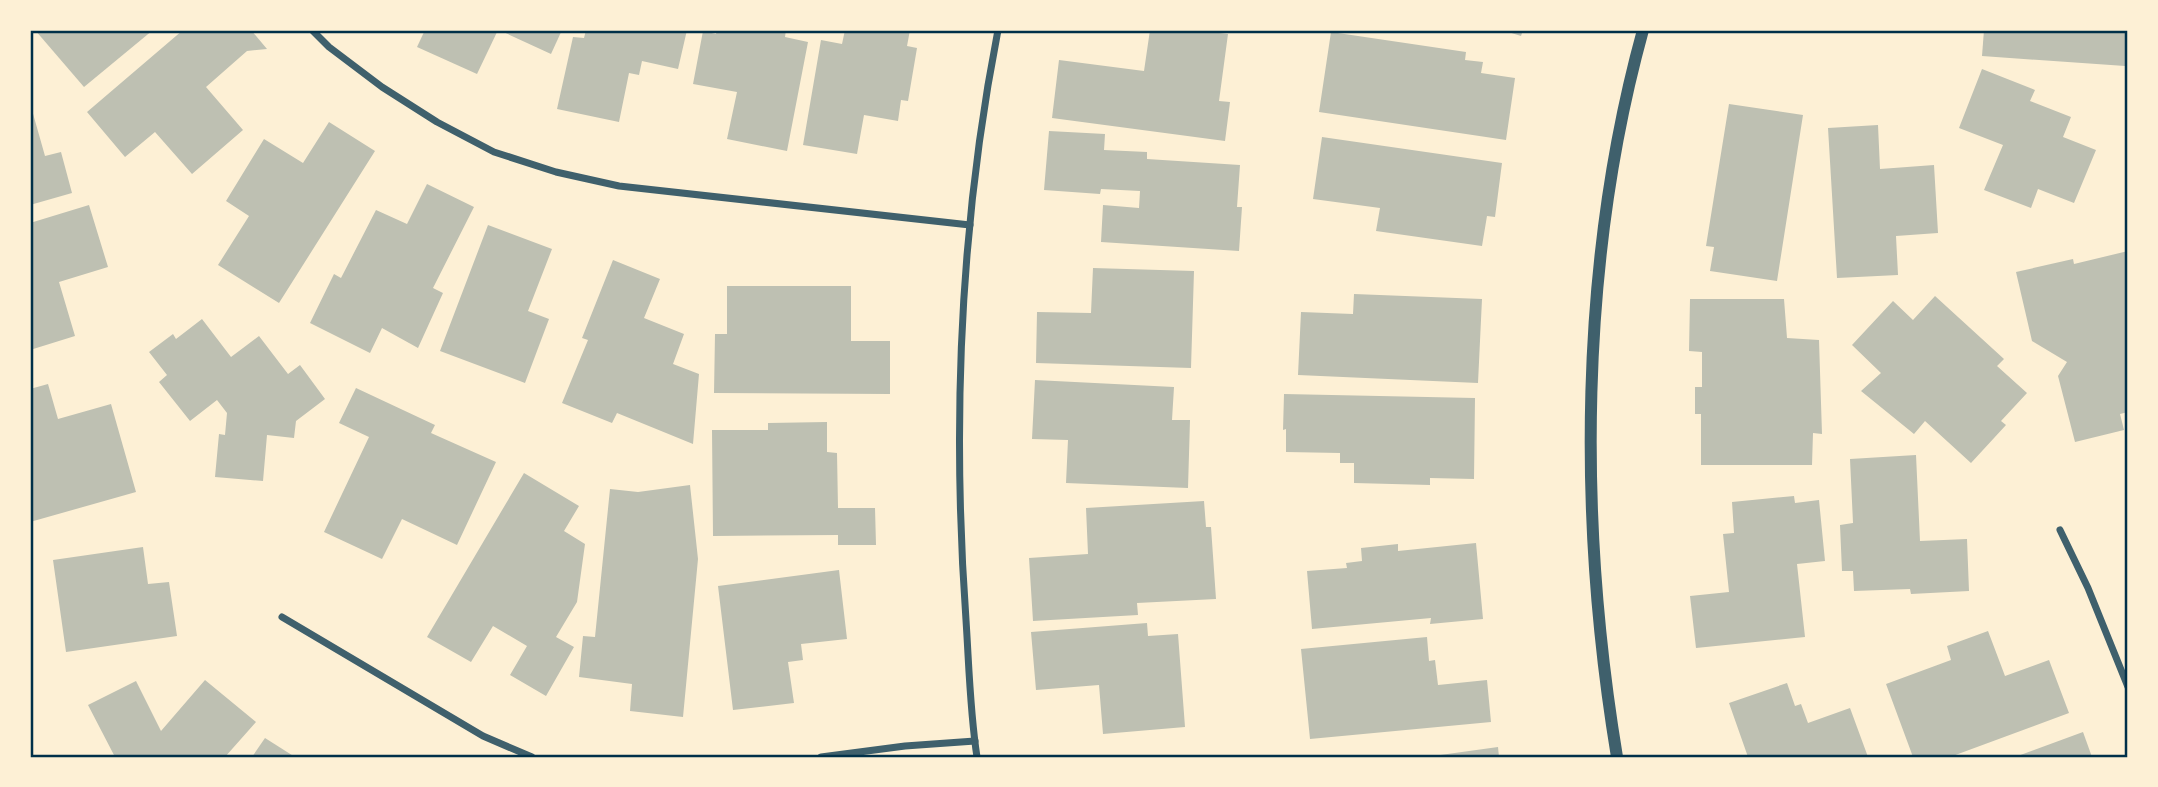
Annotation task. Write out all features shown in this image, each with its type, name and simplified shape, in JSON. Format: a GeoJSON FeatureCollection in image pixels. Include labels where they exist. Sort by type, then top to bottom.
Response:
{"type":"FeatureCollection","features":[{"type":"Feature","properties":{"kind":"street"},"geometry":{"type":"LineString","coordinates":[[312,30],[329,47],[382,87],[438,122],[494,152],[556,172],[619,186],[970,225]]}},
{"type":"Feature","properties":{"kind":"street"},"geometry":{"type":"LineString","coordinates":[[977,757],[963,583],[958,473],[970,225],[989,72],[998,30]]}},
{"type":"Feature","properties":{"kind":"street"},"geometry":{"type":"LineString","coordinates":[[1616,757],[1605,685],[1594,576],[1590,452],[1601,259],[1613,164],[1633,64],[1643,30]]}},
{"type":"Feature","properties":{"kind":"street"},"geometry":{"type":"LineString","coordinates":[[2060,530],[2088,588],[2128,687]]}},
{"type":"Feature","properties":{"kind":"street"},"geometry":{"type":"LineString","coordinates":[[282,617],[483,737],[532,757]]}},
{"type":"Feature","properties":{"kind":"street"},"geometry":{"type":"LineString","coordinates":[[821,757],[905,746],[975,741]]}},
{"type":"Feature","properties":{"kind":"building"},"geometry":{"type":"Polygon","coordinates":[[[35,30],[153,30],[84,87],[35,30]]]}},
{"type":"Feature","properties":{"kind":"building"},"geometry":{"type":"Polygon","coordinates":[[[183,30],[251,30],[267,49],[247,51],[206,87],[243,130],[192,174],[155,132],[125,157],[87,112],[183,30]]]}},
{"type":"Feature","properties":{"kind":"building"},"geometry":{"type":"Polygon","coordinates":[[[425,30],[498,30],[477,74],[417,47],[425,30]]]}},
{"type":"Feature","properties":{"kind":"building"},"geometry":{"type":"Polygon","coordinates":[[[499,30],[562,30],[551,54],[499,30]]]}},
{"type":"Feature","properties":{"kind":"building"},"geometry":{"type":"Polygon","coordinates":[[[586,30],[687,30],[678,69],[642,61],[639,75],[629,73],[619,122],[557,109],[573,37],[584,38],[586,30]]]}},
{"type":"Feature","properties":{"kind":"building"},"geometry":{"type":"Polygon","coordinates":[[[717,30],[786,30],[785,37],[808,42],[787,151],[727,139],[737,92],[693,84],[703,31],[716,34],[717,30]]]}},
{"type":"Feature","properties":{"kind":"building"},"geometry":{"type":"Polygon","coordinates":[[[845,30],[910,30],[907,46],[917,48],[908,101],[901,100],[898,121],[864,115],[857,154],[803,145],[821,40],[842,44],[845,30]]]}},
{"type":"Feature","properties":{"kind":"building"},"geometry":{"type":"Polygon","coordinates":[[[1150,30],[1193,30],[1228,34],[1219,101],[1230,102],[1225,141],[1052,118],[1059,60],[1144,71],[1150,30]]]}},
{"type":"Feature","properties":{"kind":"building"},"geometry":{"type":"Polygon","coordinates":[[[1502,30],[1523,30],[1521,36],[1502,30]]]}},
{"type":"Feature","properties":{"kind":"building"},"geometry":{"type":"Polygon","coordinates":[[[1984,30],[2128,30],[2125,66],[1982,56],[1984,30]]]}},
{"type":"Feature","properties":{"kind":"building"},"geometry":{"type":"Polygon","coordinates":[[[1331,32],[1466,52],[1465,60],[1483,62],[1481,73],[1515,78],[1506,140],[1319,112],[1331,32]]]}},
{"type":"Feature","properties":{"kind":"building"},"geometry":{"type":"Polygon","coordinates":[[[1982,69],[2035,90],[2030,101],[2071,117],[2063,137],[2096,150],[2074,203],[2038,189],[2031,208],[1984,190],[2003,145],[1959,128],[1982,69]]]}},
{"type":"Feature","properties":{"kind":"building"},"geometry":{"type":"Polygon","coordinates":[[[30,103],[45,156],[61,152],[72,193],[30,205],[30,103]]]}},
{"type":"Feature","properties":{"kind":"building"},"geometry":{"type":"Polygon","coordinates":[[[1729,104],[1803,115],[1777,281],[1710,271],[1714,247],[1706,246],[1729,104]]]}},
{"type":"Feature","properties":{"kind":"building"},"geometry":{"type":"Polygon","coordinates":[[[329,122],[375,151],[279,303],[218,265],[249,216],[226,201],[264,139],[303,163],[329,122]]]}},
{"type":"Feature","properties":{"kind":"building"},"geometry":{"type":"Polygon","coordinates":[[[1878,125],[1880,169],[1934,165],[1938,233],[1896,236],[1898,275],[1837,278],[1828,128],[1878,125]]]}},
{"type":"Feature","properties":{"kind":"building"},"geometry":{"type":"Polygon","coordinates":[[[1049,131],[1105,134],[1104,150],[1147,152],[1147,159],[1240,165],[1237,207],[1242,207],[1239,251],[1101,242],[1103,205],[1139,208],[1140,191],[1101,189],[1100,194],[1044,190],[1049,131]]]}},
{"type":"Feature","properties":{"kind":"building"},"geometry":{"type":"Polygon","coordinates":[[[1322,137],[1502,163],[1495,217],[1487,216],[1482,246],[1376,231],[1380,208],[1313,199],[1322,137]]]}},
{"type":"Feature","properties":{"kind":"building"},"geometry":{"type":"Polygon","coordinates":[[[427,184],[474,207],[433,288],[443,293],[418,348],[382,328],[370,353],[310,323],[334,274],[341,278],[376,210],[407,224],[427,184]]]}},
{"type":"Feature","properties":{"kind":"building"},"geometry":{"type":"Polygon","coordinates":[[[89,205],[108,267],[59,282],[75,336],[30,350],[30,223],[89,205]]]}},
{"type":"Feature","properties":{"kind":"building"},"geometry":{"type":"Polygon","coordinates":[[[488,225],[552,249],[528,311],[549,319],[525,383],[440,351],[488,225]]]}},
{"type":"Feature","properties":{"kind":"building"},"geometry":{"type":"Polygon","coordinates":[[[2128,251],[2128,412],[2120,414],[2124,430],[2075,442],[2058,376],[2067,362],[2032,341],[2016,272],[2073,259],[2074,264],[2128,251]]]}},
{"type":"Feature","properties":{"kind":"building"},"geometry":{"type":"Polygon","coordinates":[[[613,260],[660,279],[644,318],[684,334],[673,364],[699,374],[693,444],[617,413],[612,423],[562,403],[588,340],[582,338],[613,260]]]}},
{"type":"Feature","properties":{"kind":"building"},"geometry":{"type":"Polygon","coordinates":[[[1093,268],[1194,271],[1191,368],[1036,363],[1037,312],[1091,313],[1093,268]]]}},
{"type":"Feature","properties":{"kind":"building"},"geometry":{"type":"Polygon","coordinates":[[[727,286],[851,286],[851,341],[890,341],[890,394],[714,393],[715,334],[727,334],[727,286]]]}},
{"type":"Feature","properties":{"kind":"building"},"geometry":{"type":"Polygon","coordinates":[[[1354,294],[1482,299],[1478,383],[1298,375],[1301,312],[1353,314],[1354,294]]]}},
{"type":"Feature","properties":{"kind":"building"},"geometry":{"type":"Polygon","coordinates":[[[1935,296],[2004,359],[1997,366],[2027,393],[2001,421],[2006,425],[1971,463],[1925,421],[1914,434],[1861,391],[1881,373],[1852,345],[1893,301],[1913,320],[1935,296]]]}},
{"type":"Feature","properties":{"kind":"building"},"geometry":{"type":"Polygon","coordinates":[[[1690,299],[1784,299],[1787,338],[1819,340],[1822,434],[1813,433],[1812,465],[1701,465],[1701,414],[1695,414],[1695,387],[1702,387],[1702,352],[1689,351],[1690,299]]]}},
{"type":"Feature","properties":{"kind":"building"},"geometry":{"type":"Polygon","coordinates":[[[202,319],[231,357],[259,336],[288,374],[300,365],[325,399],[296,421],[294,438],[267,435],[263,481],[215,477],[219,434],[225,435],[227,413],[217,400],[190,421],[159,382],[167,375],[149,352],[173,334],[176,339],[202,319]]]}},
{"type":"Feature","properties":{"kind":"building"},"geometry":{"type":"Polygon","coordinates":[[[1035,380],[1174,387],[1172,420],[1190,420],[1188,488],[1066,483],[1068,440],[1032,439],[1035,380]]]}},
{"type":"Feature","properties":{"kind":"building"},"geometry":{"type":"Polygon","coordinates":[[[48,384],[58,419],[111,404],[136,492],[30,522],[30,389],[48,384]]]}},
{"type":"Feature","properties":{"kind":"building"},"geometry":{"type":"Polygon","coordinates":[[[356,388],[435,425],[431,433],[496,462],[457,545],[402,519],[382,559],[324,532],[369,437],[339,423],[356,388]]]}},
{"type":"Feature","properties":{"kind":"building"},"geometry":{"type":"Polygon","coordinates":[[[1284,394],[1475,398],[1474,479],[1430,478],[1430,485],[1354,483],[1354,463],[1340,463],[1340,453],[1286,452],[1286,429],[1283,430],[1284,394]]]}},
{"type":"Feature","properties":{"kind":"building"},"geometry":{"type":"Polygon","coordinates":[[[827,422],[827,452],[837,453],[838,508],[875,508],[876,545],[838,545],[838,535],[713,536],[712,430],[768,430],[768,423],[827,422]]]}},
{"type":"Feature","properties":{"kind":"building"},"geometry":{"type":"Polygon","coordinates":[[[1916,455],[1920,541],[1967,539],[1969,591],[1911,594],[1910,589],[1854,591],[1853,571],[1842,571],[1840,525],[1853,523],[1850,459],[1916,455]]]}},
{"type":"Feature","properties":{"kind":"building"},"geometry":{"type":"Polygon","coordinates":[[[524,473],[579,506],[564,531],[585,544],[577,602],[556,637],[574,647],[546,696],[510,675],[527,646],[493,626],[471,662],[427,637],[524,473]]]}},
{"type":"Feature","properties":{"kind":"building"},"geometry":{"type":"Polygon","coordinates":[[[690,485],[698,559],[683,717],[630,711],[632,684],[579,677],[583,636],[595,637],[610,489],[638,492],[690,485]]]}},
{"type":"Feature","properties":{"kind":"building"},"geometry":{"type":"Polygon","coordinates":[[[1794,496],[1795,503],[1819,500],[1825,561],[1797,564],[1805,637],[1696,648],[1690,596],[1729,592],[1723,534],[1734,533],[1732,502],[1794,496]]]}},
{"type":"Feature","properties":{"kind":"building"},"geometry":{"type":"Polygon","coordinates":[[[1204,501],[1206,527],[1211,527],[1216,599],[1137,603],[1138,615],[1033,621],[1029,558],[1088,554],[1086,508],[1204,501]]]}},
{"type":"Feature","properties":{"kind":"building"},"geometry":{"type":"Polygon","coordinates":[[[1476,543],[1483,619],[1430,624],[1431,618],[1312,629],[1307,571],[1347,568],[1346,563],[1362,561],[1361,548],[1398,544],[1398,551],[1476,543]]]}},
{"type":"Feature","properties":{"kind":"building"},"geometry":{"type":"Polygon","coordinates":[[[143,547],[148,584],[169,582],[177,636],[66,652],[53,560],[143,547]]]}},
{"type":"Feature","properties":{"kind":"building"},"geometry":{"type":"Polygon","coordinates":[[[839,570],[847,639],[801,644],[803,660],[788,662],[794,703],[733,710],[718,586],[839,570]]]}},
{"type":"Feature","properties":{"kind":"building"},"geometry":{"type":"Polygon","coordinates":[[[1147,623],[1148,636],[1178,634],[1185,727],[1103,734],[1099,685],[1036,690],[1031,632],[1147,623]]]}},
{"type":"Feature","properties":{"kind":"building"},"geometry":{"type":"Polygon","coordinates":[[[1988,631],[2005,676],[2049,660],[2069,713],[1950,757],[1913,757],[1886,684],[1951,660],[1947,646],[1988,631]]]}},
{"type":"Feature","properties":{"kind":"building"},"geometry":{"type":"Polygon","coordinates":[[[1427,637],[1429,661],[1435,660],[1438,685],[1487,680],[1491,722],[1310,739],[1301,649],[1427,637]]]}},
{"type":"Feature","properties":{"kind":"building"},"geometry":{"type":"Polygon","coordinates":[[[205,680],[256,722],[225,757],[115,757],[88,705],[136,681],[161,731],[205,680]]]}},
{"type":"Feature","properties":{"kind":"building"},"geometry":{"type":"Polygon","coordinates":[[[1787,683],[1795,706],[1801,704],[1808,723],[1850,708],[1868,757],[1748,757],[1729,703],[1787,683]]]}},
{"type":"Feature","properties":{"kind":"building"},"geometry":{"type":"Polygon","coordinates":[[[2083,732],[2092,757],[2015,757],[2083,732]]]}},
{"type":"Feature","properties":{"kind":"building"},"geometry":{"type":"Polygon","coordinates":[[[265,738],[295,757],[252,757],[265,738]]]}},
{"type":"Feature","properties":{"kind":"building"},"geometry":{"type":"Polygon","coordinates":[[[1498,747],[1499,757],[1433,757],[1433,756],[1498,747]]]}}]}
